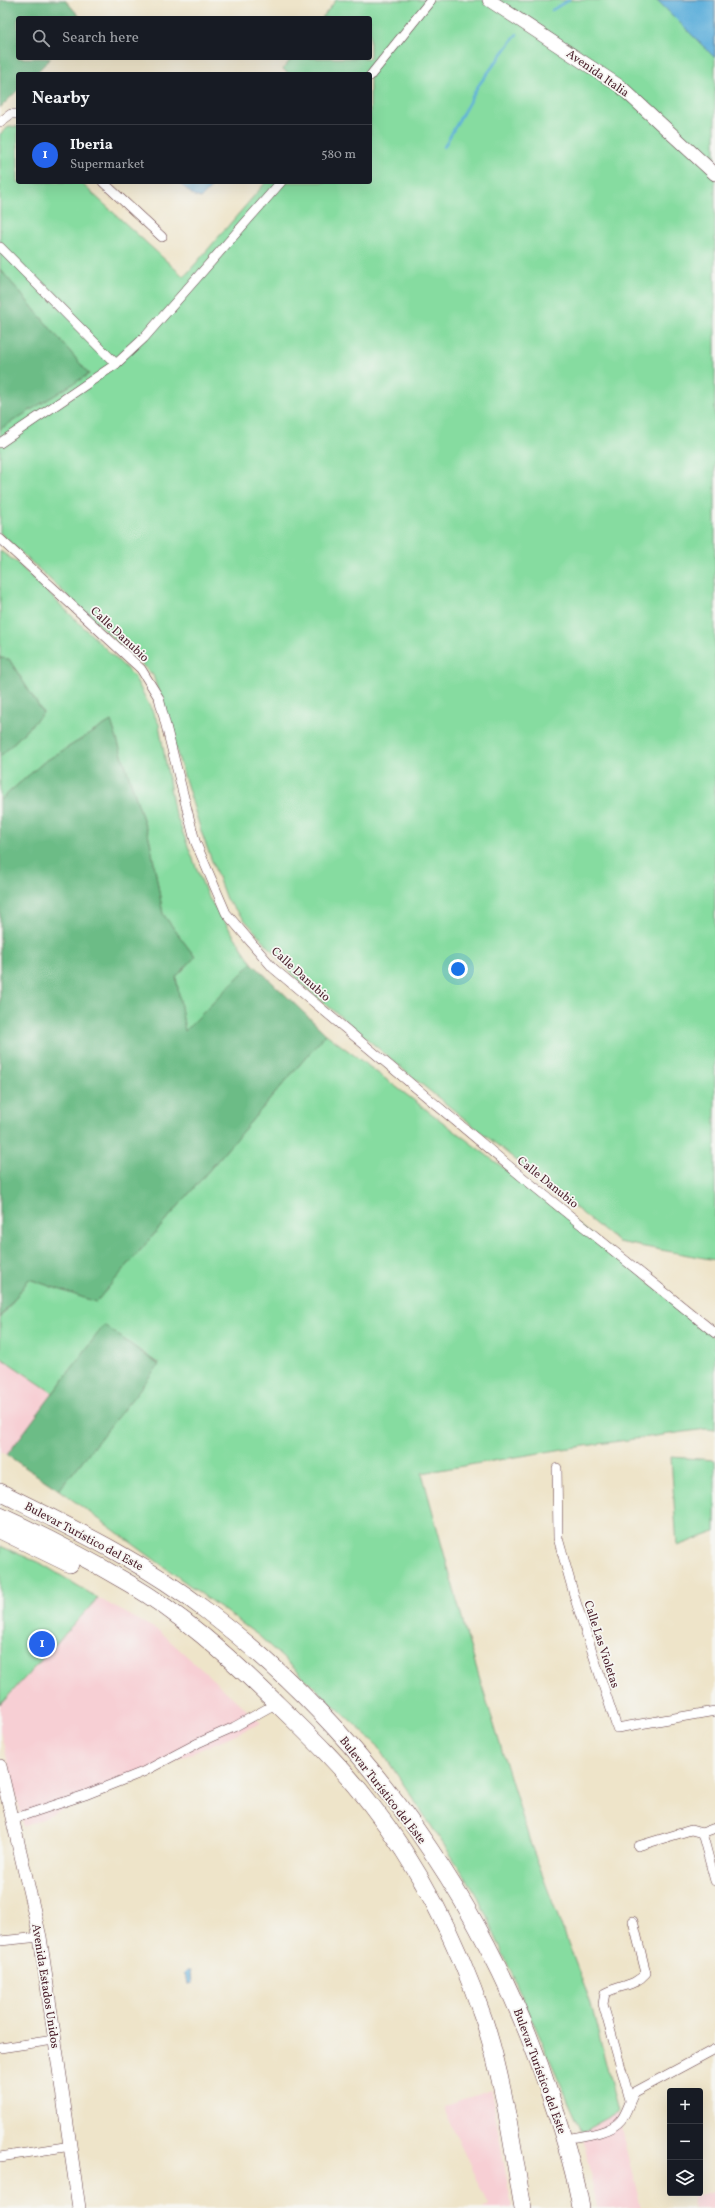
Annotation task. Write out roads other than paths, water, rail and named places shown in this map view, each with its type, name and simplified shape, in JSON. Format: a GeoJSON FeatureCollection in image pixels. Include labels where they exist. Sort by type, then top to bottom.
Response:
{"type":"FeatureCollection","features":[{"type":"Feature","properties":{"kind":"highway","name":"Bulevar Turístico del Este"},"geometry":{"type":"LineString","coordinates":[[0,1492],[123,1554],[207,1611],[251,1646],[287,1678],[365,1763],[425,1844],[456,1892],[489,1950],[521,2013],[541,2065],[564,2139],[577,2184],[581,2208]]}},
{"type":"Feature","properties":{"kind":"highway","name":"Bulevar Turístico del Este"},"geometry":{"type":"LineString","coordinates":[[0,1516],[131,1585],[190,1626],[235,1663],[331,1757],[370,1803],[396,1840],[443,1919],[461,1958],[484,2020],[500,2076],[524,2208]]}},
{"type":"Feature","properties":{"kind":"highway"},"geometry":{"type":"LineString","coordinates":[[0,1530],[128,1594],[199,1646],[235,1663]]}},
{"type":"Feature","properties":{"kind":"street"},"geometry":{"type":"LineString","coordinates":[[372,74],[431,0]]}},
{"type":"Feature","properties":{"kind":"street","name":"Avenida Italia"},"geometry":{"type":"LineString","coordinates":[[489,0],[621,87],[715,174]]}},
{"type":"Feature","properties":{"kind":"street"},"geometry":{"type":"LineString","coordinates":[[0,122],[11,114],[16,114]]}},
{"type":"Feature","properties":{"kind":"street"},"geometry":{"type":"LineString","coordinates":[[105,184],[162,237]]}},
{"type":"Feature","properties":{"kind":"street"},"geometry":{"type":"LineString","coordinates":[[0,443],[116,364],[159,322],[279,184]]}},
{"type":"Feature","properties":{"kind":"street"},"geometry":{"type":"LineString","coordinates":[[0,247],[116,364]]}},
{"type":"Feature","properties":{"kind":"street","name":"Calle Danubio"},"geometry":{"type":"LineString","coordinates":[[0,538],[141,668],[159,698],[195,841],[226,913],[273,968],[514,1171],[715,1333]]}},
{"type":"Feature","properties":{"kind":"street","name":"Calle Las Violetas"},"geometry":{"type":"LineString","coordinates":[[557,1468],[558,1538],[576,1602],[617,1728],[715,1711]]}},
{"type":"Feature","properties":{"kind":"street"},"geometry":{"type":"LineString","coordinates":[[13,1819],[85,1795],[143,1772],[198,1743],[234,1727],[276,1703]]}},
{"type":"Feature","properties":{"kind":"street","name":"Avenida Estados Unidos"},"geometry":{"type":"LineString","coordinates":[[0,1766],[40,1937],[79,2208]]}},
{"type":"Feature","properties":{"kind":"street"},"geometry":{"type":"LineString","coordinates":[[638,1846],[692,1830],[702,1833],[715,1828]]}},
{"type":"Feature","properties":{"kind":"street"},"geometry":{"type":"LineString","coordinates":[[702,1833],[715,1881]]}},
{"type":"Feature","properties":{"kind":"street"},"geometry":{"type":"LineString","coordinates":[[630,2100],[603,2004],[605,1993],[616,1987],[639,1981],[646,1973],[633,1921]]}},
{"type":"Feature","properties":{"kind":"street"},"geometry":{"type":"LineString","coordinates":[[0,1941],[40,1937]]}},
{"type":"Feature","properties":{"kind":"street"},"geometry":{"type":"LineString","coordinates":[[0,2048],[54,2040]]}},
{"type":"Feature","properties":{"kind":"street"},"geometry":{"type":"LineString","coordinates":[[564,2139],[605,2130],[620,2122],[628,2110],[630,2100],[635,2092],[715,2050]]}},
{"type":"Feature","properties":{"kind":"street"},"geometry":{"type":"LineString","coordinates":[[0,2157],[71,2146]]}},
{"type":"Feature","properties":{"kind":"water"},"geometry":{"type":"Polygon","coordinates":[[[657,0],[715,0],[715,58],[657,0]]]}},
{"type":"Feature","properties":{"kind":"water"},"geometry":{"type":"Polygon","coordinates":[[[180,184],[209,184],[211,188],[201,198],[194,196],[180,184]]]}},
{"type":"Feature","properties":{"kind":"water"},"geometry":{"type":"Polygon","coordinates":[[[187,1970],[191,1970],[192,1984],[188,1985],[187,1978],[184,1973],[187,1970]]]}},
{"type":"Feature","properties":{"kind":"waterway"},"geometry":{"type":"LineString","coordinates":[[552,10],[569,0]]}},
{"type":"Feature","properties":{"kind":"waterway"},"geometry":{"type":"LineString","coordinates":[[444,147],[478,86],[517,34]]}},
{"type":"Feature","properties":{"kind":"place","name":"Iberia"},"geometry":{"type":"Point","coordinates":[42,1644]}}]}
